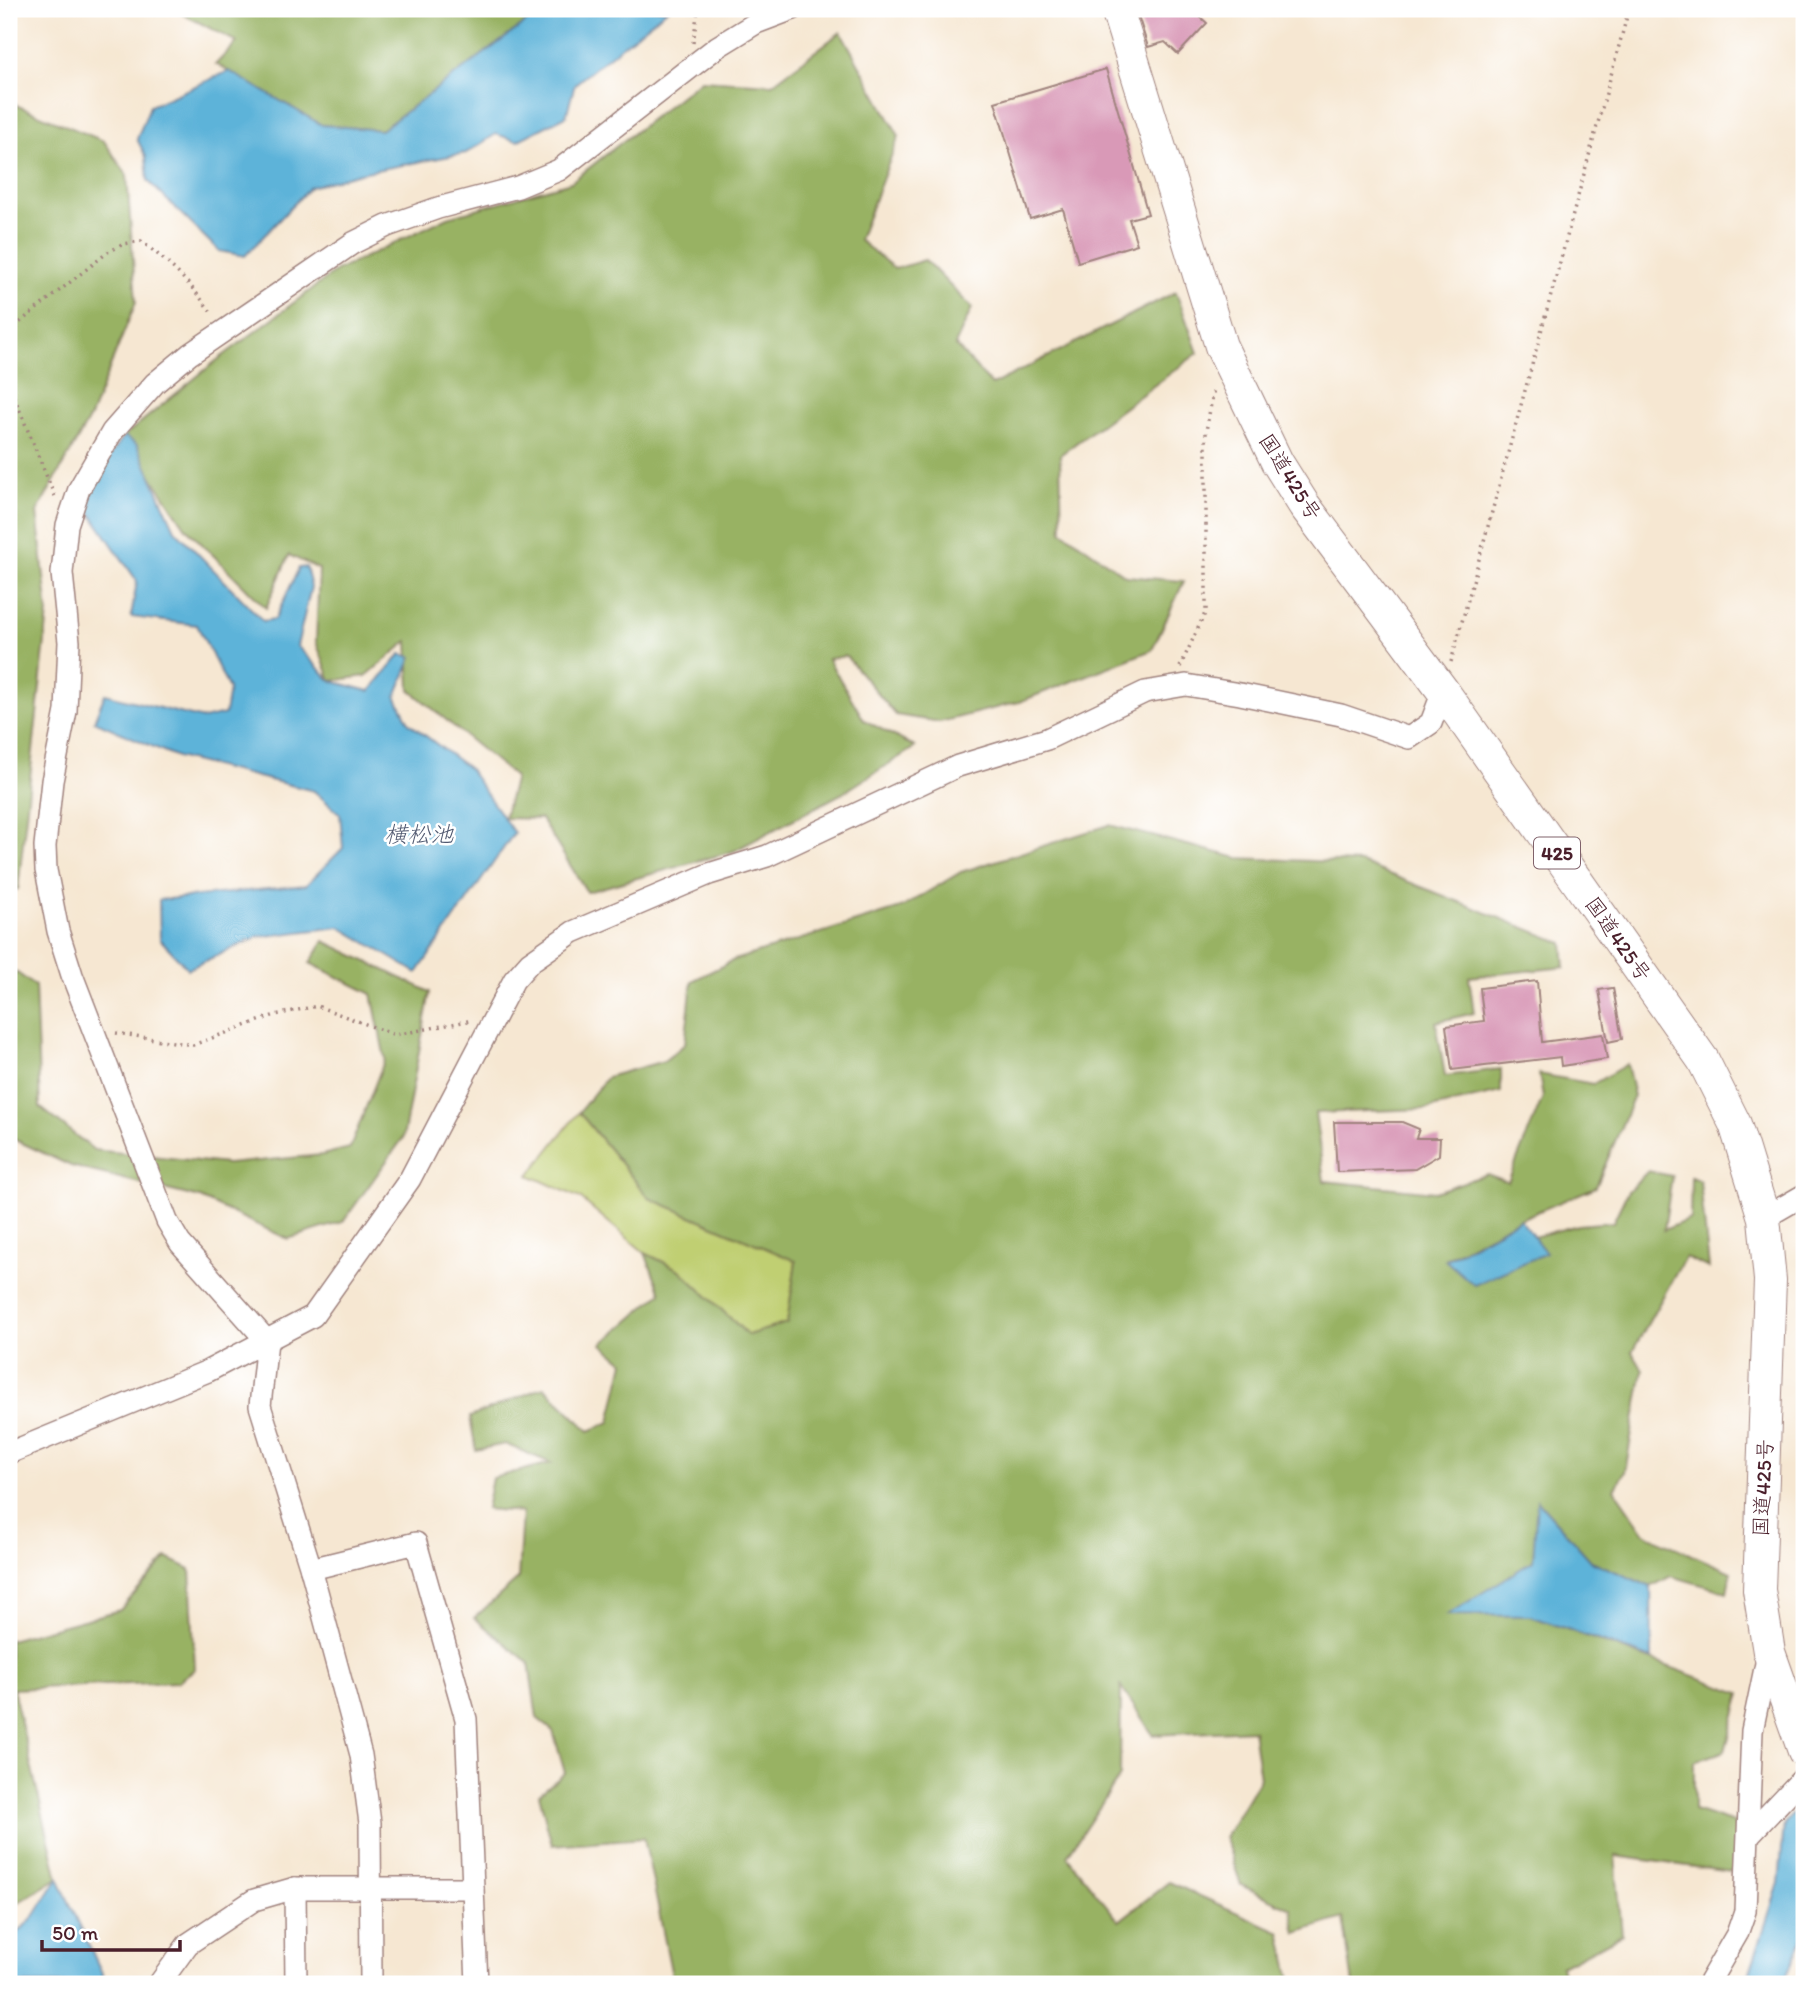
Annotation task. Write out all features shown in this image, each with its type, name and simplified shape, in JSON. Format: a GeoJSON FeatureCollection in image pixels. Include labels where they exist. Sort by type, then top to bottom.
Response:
{"type":"FeatureCollection","features":[{"type":"Feature","properties":{"kind":"highway","name":"国道425号"},"geometry":{"type":"LineString","coordinates":[[1117,9],[1221,346],[1278,462],[1304,505],[1443,691],[1703,1060],[1735,1124],[1764,1218],[1770,1280],[1759,1590],[1769,1652],[1804,1751]]}},
{"type":"Feature","properties":{"kind":"street"},"geometry":{"type":"LineString","coordinates":[[371,1984],[370,1823],[361,1755],[311,1569],[260,1406],[267,1341],[180,1243],[167,1221],[58,931],[46,858],[52,782],[66,710],[69,642],[62,573],[67,525],[79,489],[112,432],[155,383],[222,332],[353,243],[387,226],[438,208],[518,187],[558,170],[717,47],[756,23],[793,9]]}},
{"type":"Feature","properties":{"kind":"street"},"geometry":{"type":"LineString","coordinates":[[9,1453],[208,1371],[313,1315],[410,1179],[493,1016],[530,962],[573,932],[709,874],[767,856],[958,766],[1047,738],[1145,692],[1186,685],[1240,694],[1341,715],[1409,738],[1431,723],[1443,691]]}},
{"type":"Feature","properties":{"kind":"street"},"geometry":{"type":"LineString","coordinates":[[1764,1218],[1804,1195]]}},
{"type":"Feature","properties":{"kind":"street"},"geometry":{"type":"LineString","coordinates":[[311,1569],[416,1542],[466,1719],[477,1984]]}},
{"type":"Feature","properties":{"kind":"street"},"geometry":{"type":"LineString","coordinates":[[1708,1984],[1737,1934],[1745,1911],[1752,1731],[1769,1652]]}},
{"type":"Feature","properties":{"kind":"street"},"geometry":{"type":"LineString","coordinates":[[1749,1835],[1804,1777]]}},
{"type":"Feature","properties":{"kind":"street"},"geometry":{"type":"LineString","coordinates":[[159,1984],[187,1944],[254,1900],[295,1888],[473,1888]]}},
{"type":"Feature","properties":{"kind":"street"},"geometry":{"type":"LineString","coordinates":[[295,1888],[296,1984]]}},
{"type":"Feature","properties":{"kind":"path"},"geometry":{"type":"LineString","coordinates":[[1443,691],[1629,9]]}},
{"type":"Feature","properties":{"kind":"path"},"geometry":{"type":"LineString","coordinates":[[9,331],[108,252],[124,244],[141,241],[170,263],[197,291],[222,332]]}},
{"type":"Feature","properties":{"kind":"path"},"geometry":{"type":"LineString","coordinates":[[1170,688],[1206,611],[1206,431],[1214,383]]}},
{"type":"Feature","properties":{"kind":"path"},"geometry":{"type":"LineString","coordinates":[[9,384],[67,525]]}},
{"type":"Feature","properties":{"kind":"path"},"geometry":{"type":"LineString","coordinates":[[93,1030],[193,1045],[275,1015],[317,1006],[396,1035],[493,1016]]}},
{"type":"Feature","properties":{"kind":"green space"},"geometry":{"type":"Polygon","coordinates":[[[173,9],[544,9],[381,130],[322,125],[216,64],[237,42],[173,9]]]}},
{"type":"Feature","properties":{"kind":"green space"},"geometry":{"type":"Polygon","coordinates":[[[841,32],[899,136],[859,240],[895,269],[925,260],[972,308],[955,345],[992,385],[1176,292],[1198,353],[1060,455],[1062,531],[1126,576],[1184,581],[1152,650],[1019,702],[940,722],[896,715],[846,656],[828,659],[864,720],[915,747],[843,793],[734,851],[587,892],[541,819],[504,818],[515,777],[410,690],[408,641],[366,676],[331,681],[316,642],[319,569],[289,555],[266,608],[186,528],[124,436],[216,361],[336,271],[448,217],[571,182],[701,80],[772,84],[841,32]]]}},
{"type":"Feature","properties":{"kind":"green space"},"geometry":{"type":"Polygon","coordinates":[[[9,99],[18,106],[104,141],[127,175],[136,302],[90,417],[37,512],[48,613],[18,889],[9,892],[9,99]]]}},
{"type":"Feature","properties":{"kind":"green space"},"geometry":{"type":"Polygon","coordinates":[[[1109,825],[1238,858],[1361,863],[1563,943],[1565,967],[1469,977],[1474,1013],[1436,1022],[1445,1076],[1501,1069],[1501,1092],[1427,1109],[1315,1113],[1324,1181],[1435,1192],[1487,1174],[1508,1182],[1543,1097],[1539,1074],[1593,1084],[1627,1064],[1634,1096],[1596,1187],[1520,1219],[1445,1259],[1545,1252],[1533,1237],[1578,1225],[1613,1222],[1628,1191],[1648,1171],[1672,1176],[1664,1230],[1690,1219],[1691,1177],[1700,1181],[1709,1268],[1685,1257],[1632,1352],[1643,1370],[1625,1472],[1614,1489],[1645,1534],[1731,1572],[1727,1592],[1671,1576],[1651,1587],[1591,1561],[1538,1501],[1533,1561],[1449,1614],[1531,1616],[1741,1693],[1725,1751],[1694,1762],[1694,1810],[1737,1824],[1739,1873],[1615,1856],[1622,1935],[1561,1966],[1565,1984],[1353,1984],[1343,1918],[1296,1933],[1291,1909],[1241,1885],[1225,1837],[1260,1778],[1253,1730],[1153,1735],[1121,1687],[1120,1776],[1067,1856],[1119,1921],[1169,1882],[1280,1932],[1292,1984],[654,1984],[672,1976],[644,1838],[552,1845],[539,1794],[565,1773],[553,1731],[537,1718],[529,1663],[474,1618],[518,1579],[522,1512],[486,1509],[492,1478],[551,1463],[505,1444],[476,1450],[470,1417],[544,1387],[589,1431],[610,1422],[624,1362],[602,1344],[661,1293],[645,1253],[680,1270],[748,1335],[787,1323],[796,1261],[649,1198],[579,1112],[607,1077],[664,1061],[685,1044],[692,981],[734,960],[901,908],[961,872],[1109,825]]]}},
{"type":"Feature","properties":{"kind":"green space"},"geometry":{"type":"Polygon","coordinates":[[[324,941],[430,992],[403,1138],[343,1222],[288,1239],[200,1198],[71,1166],[9,1137],[9,967],[35,986],[40,1107],[94,1150],[227,1164],[322,1155],[350,1148],[385,1059],[372,994],[310,963],[324,941]]]}},
{"type":"Feature","properties":{"kind":"green space"},"geometry":{"type":"Polygon","coordinates":[[[579,1112],[649,1198],[796,1261],[787,1324],[748,1335],[680,1270],[645,1253],[580,1198],[529,1175],[579,1112]]]}},
{"type":"Feature","properties":{"kind":"green space"},"geometry":{"type":"Polygon","coordinates":[[[167,1558],[190,1569],[195,1669],[177,1682],[13,1689],[58,1878],[9,1908],[9,1640],[120,1610],[167,1558]]]}},
{"type":"Feature","properties":{"kind":"water"},"geometry":{"type":"Polygon","coordinates":[[[544,9],[668,9],[575,84],[566,116],[517,141],[496,134],[466,153],[360,173],[310,187],[245,256],[219,251],[148,181],[146,157],[137,139],[150,106],[229,71],[322,125],[381,130],[544,9]]]}},
{"type":"Feature","properties":{"kind":"water","name":"横松池"},"geometry":{"type":"Polygon","coordinates":[[[124,436],[137,445],[175,530],[263,621],[275,619],[299,568],[306,567],[311,587],[297,646],[331,681],[370,691],[401,654],[412,657],[396,696],[409,723],[468,768],[514,833],[417,973],[340,927],[257,937],[188,969],[160,939],[159,900],[306,885],[343,848],[340,814],[314,791],[177,757],[94,721],[105,694],[203,719],[225,714],[229,689],[197,625],[131,617],[137,581],[87,508],[97,475],[124,436]]]}},
{"type":"Feature","properties":{"kind":"water"},"geometry":{"type":"Polygon","coordinates":[[[1520,1219],[1546,1253],[1474,1285],[1445,1260],[1520,1219]]]}},
{"type":"Feature","properties":{"kind":"water"},"geometry":{"type":"Polygon","coordinates":[[[1537,1500],[1591,1561],[1651,1587],[1652,1659],[1531,1616],[1447,1615],[1533,1561],[1537,1500]]]}},
{"type":"Feature","properties":{"kind":"water"},"geometry":{"type":"Polygon","coordinates":[[[1804,1800],[1804,1936],[1783,1984],[1746,1984],[1779,1883],[1784,1824],[1804,1800]]]}},
{"type":"Feature","properties":{"kind":"water"},"geometry":{"type":"Polygon","coordinates":[[[58,1878],[107,1984],[9,1984],[9,1942],[35,1915],[58,1878]]]}},
{"type":"Feature","properties":{"kind":"building"},"geometry":{"type":"Polygon","coordinates":[[[1136,9],[1191,9],[1207,23],[1178,54],[1165,42],[1148,47],[1136,9]]]}},
{"type":"Feature","properties":{"kind":"building"},"geometry":{"type":"Polygon","coordinates":[[[1106,69],[1148,214],[1129,219],[1137,244],[1078,262],[1063,209],[1030,219],[995,102],[1106,69]]]}},
{"type":"Feature","properties":{"kind":"building"},"geometry":{"type":"Polygon","coordinates":[[[1537,981],[1542,1042],[1603,1034],[1607,1059],[1561,1066],[1560,1057],[1452,1070],[1446,1026],[1484,1021],[1480,988],[1537,981]]]}},
{"type":"Feature","properties":{"kind":"building"},"geometry":{"type":"Polygon","coordinates":[[[1613,988],[1622,1039],[1608,1042],[1599,990],[1613,988]]]}},
{"type":"Feature","properties":{"kind":"building"},"geometry":{"type":"Polygon","coordinates":[[[1334,1122],[1402,1122],[1419,1129],[1416,1138],[1440,1138],[1439,1155],[1415,1169],[1337,1172],[1334,1122]]]}}]}
